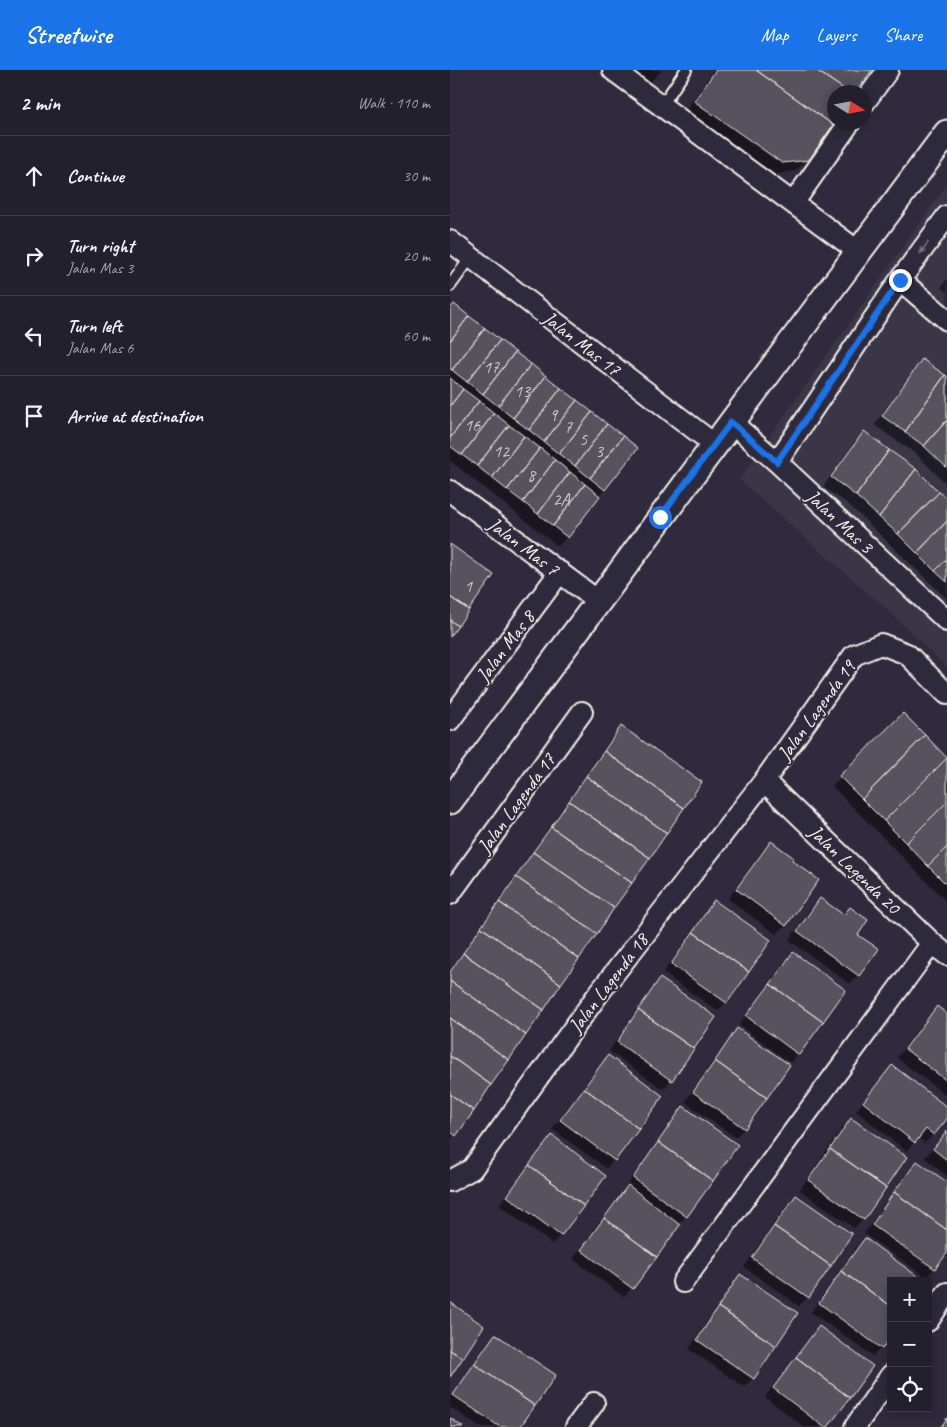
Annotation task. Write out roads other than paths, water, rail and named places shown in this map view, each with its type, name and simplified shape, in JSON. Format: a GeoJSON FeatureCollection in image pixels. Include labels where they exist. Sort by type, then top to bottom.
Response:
{"type":"FeatureCollection","features":[{"type":"Feature","properties":{"kind":"street"},"geometry":{"type":"LineString","coordinates":[[613,70],[794,202],[859,252]]}},
{"type":"Feature","properties":{"kind":"street"},"geometry":{"type":"LineString","coordinates":[[872,92],[888,70]]}},
{"type":"Feature","properties":{"kind":"street"},"geometry":{"type":"LineString","coordinates":[[794,202],[844,130]]}},
{"type":"Feature","properties":{"kind":"street"},"geometry":{"type":"LineString","coordinates":[[450,801],[947,133]]}},
{"type":"Feature","properties":{"kind":"street"},"geometry":{"type":"LineString","coordinates":[[777,462],[900,280],[947,216]]}},
{"type":"Feature","properties":{"kind":"street","name":"Jalan Mas 17"},"geometry":{"type":"LineString","coordinates":[[450,241],[715,445]]}},
{"type":"Feature","properties":{"kind":"street"},"geometry":{"type":"LineString","coordinates":[[900,280],[947,320]]}},
{"type":"Feature","properties":{"kind":"street","name":"Jalan Mas 3"},"geometry":{"type":"LineString","coordinates":[[731,422],[777,462],[947,621]]}},
{"type":"Feature","properties":{"kind":"street","name":"Jalan Mas 7"},"geometry":{"type":"LineString","coordinates":[[450,491],[598,601]]}},
{"type":"Feature","properties":{"kind":"street","name":"Jalan Mas 8"},"geometry":{"type":"LineString","coordinates":[[450,720],[560,572]]}},
{"type":"Feature","properties":{"kind":"street","name":"Jalan Lagenda 19"},"geometry":{"type":"LineString","coordinates":[[764,781],[854,655],[881,644],[907,654],[947,694]]}},
{"type":"Feature","properties":{"kind":"street","name":"Jalan Lagenda 17"},"geometry":{"type":"LineString","coordinates":[[450,894],[582,712]]}},
{"type":"Feature","properties":{"kind":"street","name":"Jalan Lagenda 20"},"geometry":{"type":"LineString","coordinates":[[764,781],[939,949]]}},
{"type":"Feature","properties":{"kind":"street","name":"Jalan Lagenda 18"},"geometry":{"type":"LineString","coordinates":[[450,1181],[472,1169],[605,985],[764,781]]}},
{"type":"Feature","properties":{"kind":"street"},"geometry":{"type":"LineString","coordinates":[[683,1282],[939,949]]}},
{"type":"Feature","properties":{"kind":"street"},"geometry":{"type":"LineString","coordinates":[[932,1315],[947,1293]]}},
{"type":"Feature","properties":{"kind":"street"},"geometry":{"type":"LineString","coordinates":[[855,1427],[887,1381]]}},
{"type":"Feature","properties":{"kind":"street"},"geometry":{"type":"LineString","coordinates":[[576,1427],[594,1403]]}},
{"type":"Feature","properties":{"kind":"lane"},"geometry":{"type":"LineString","coordinates":[[662,105],[686,70]]}},
{"type":"Feature","properties":{"kind":"lane"},"geometry":{"type":"LineString","coordinates":[[450,286],[471,257]]}}]}
